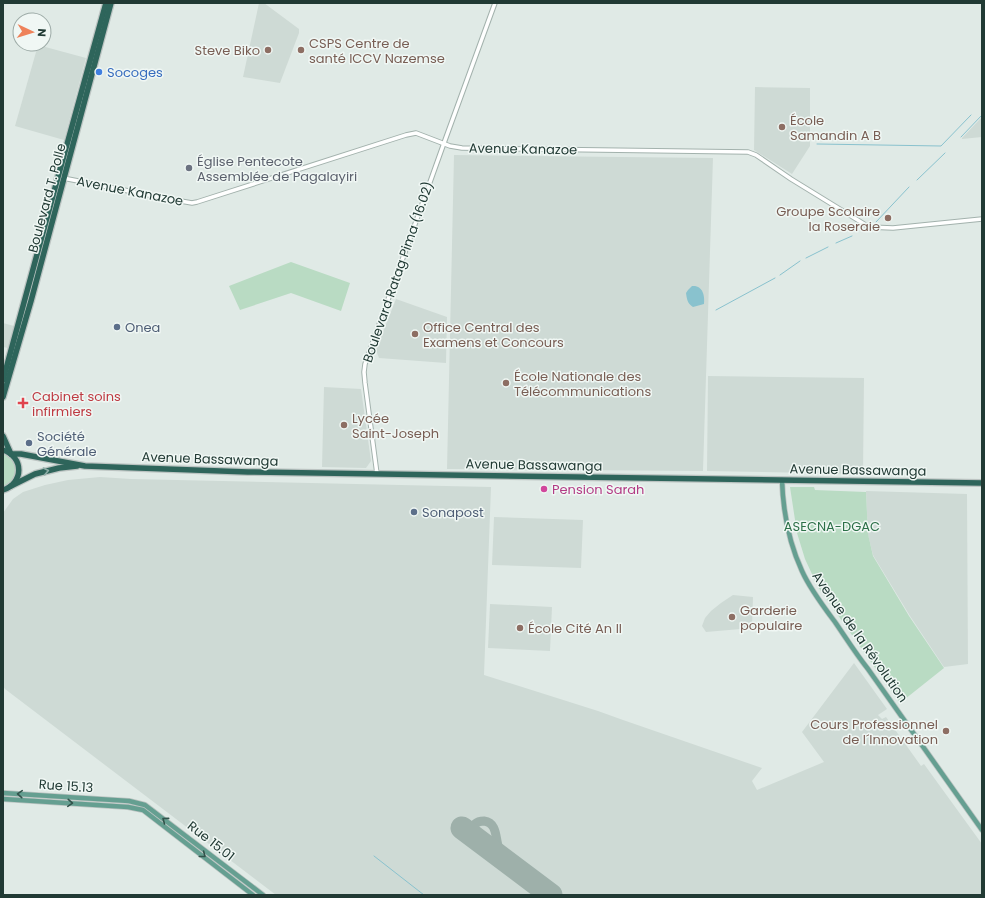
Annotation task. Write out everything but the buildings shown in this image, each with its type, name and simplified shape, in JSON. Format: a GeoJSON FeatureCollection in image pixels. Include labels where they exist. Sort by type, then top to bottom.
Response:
{"type":"FeatureCollection","features":[{"type":"Feature","properties":{"kind":"highway","name":"Boulevard T. Polle"},"geometry":{"type":"LineString","coordinates":[[3,397],[31,301],[106,3]]}},
{"type":"Feature","properties":{"kind":"highway","name":"Boulevard T. Polle"},"geometry":{"type":"LineString","coordinates":[[3,380],[111,3]]}},
{"type":"Feature","properties":{"kind":"highway"},"geometry":{"type":"LineString","coordinates":[[3,436],[11,454],[17,461],[19,471],[17,478],[3,494]]}},
{"type":"Feature","properties":{"kind":"highway"},"geometry":{"type":"LineString","coordinates":[[3,450],[11,454]]}},
{"type":"Feature","properties":{"kind":"highway","name":"Avenue Bassawanga"},"geometry":{"type":"LineString","coordinates":[[11,454],[21,454],[85,466]]}},
{"type":"Feature","properties":{"kind":"highway","name":"Avenue Bassawanga"},"geometry":{"type":"LineString","coordinates":[[7,488],[28,477],[42,472],[59,468],[85,466],[248,472],[402,473],[493,476],[982,483]]}},
{"type":"Feature","properties":{"kind":"main road","name":"Avenue de la Révolution"},"geometry":{"type":"LineString","coordinates":[[782,480],[784,508],[788,528],[799,565],[807,582],[982,830]]}},
{"type":"Feature","properties":{"kind":"main road","name":"Rue 15.13"},"geometry":{"type":"LineString","coordinates":[[3,793],[128,801],[145,804]]}},
{"type":"Feature","properties":{"kind":"main road","name":"Rue 15.13"},"geometry":{"type":"LineString","coordinates":[[3,799],[137,808]]}},
{"type":"Feature","properties":{"kind":"main road","name":"Rue 15.01"},"geometry":{"type":"LineString","coordinates":[[145,804],[262,895]]}},
{"type":"Feature","properties":{"kind":"main road","name":"Rue 15.01"},"geometry":{"type":"LineString","coordinates":[[137,808],[147,813],[253,895]]}},
{"type":"Feature","properties":{"kind":"street","name":"Boulevard Ratag Pima (16.02)"},"geometry":{"type":"LineString","coordinates":[[377,474],[364,368],[444,143],[496,3]]}},
{"type":"Feature","properties":{"kind":"street","name":"Avenue Kanazoe"},"geometry":{"type":"LineString","coordinates":[[61,178],[192,203],[406,134],[416,133],[455,148],[468,149],[748,152],[756,155],[791,179],[869,227],[893,228],[982,219]]}},
{"type":"Feature","properties":{"kind":"shaded area"},"geometry":{"type":"Polygon","coordinates":[[[259,3],[264,3],[299,29],[299,33],[280,83],[243,77],[259,3]]]}},
{"type":"Feature","properties":{"kind":"shaded area"},"geometry":{"type":"Polygon","coordinates":[[[52,49],[86,58],[64,140],[15,126],[36,52],[52,52],[52,49]]]}},
{"type":"Feature","properties":{"kind":"shaded area"},"geometry":{"type":"Polygon","coordinates":[[[755,87],[810,88],[810,146],[792,174],[754,150],[755,87]]]}},
{"type":"Feature","properties":{"kind":"shaded area"},"geometry":{"type":"Polygon","coordinates":[[[982,117],[982,137],[962,139],[962,138],[982,117]]]}},
{"type":"Feature","properties":{"kind":"shaded area"},"geometry":{"type":"Polygon","coordinates":[[[454,155],[713,158],[703,471],[447,469],[454,155]]]}},
{"type":"Feature","properties":{"kind":"shaded area","name":"Office Central des Examens et Concours"},"geometry":{"type":"Polygon","coordinates":[[[396,299],[447,317],[446,363],[379,358],[376,350],[396,299]]]}},
{"type":"Feature","properties":{"kind":"shaded area"},"geometry":{"type":"Polygon","coordinates":[[[3,323],[14,326],[8,348],[3,347],[3,323]]]}},
{"type":"Feature","properties":{"kind":"shaded area"},"geometry":{"type":"Polygon","coordinates":[[[708,376],[864,378],[863,474],[707,471],[708,376]]]}},
{"type":"Feature","properties":{"kind":"shaded area","name":"Lycée Saint-Joseph"},"geometry":{"type":"Polygon","coordinates":[[[324,387],[361,389],[371,461],[366,468],[322,467],[324,387]]]}},
{"type":"Feature","properties":{"kind":"shaded area"},"geometry":{"type":"Polygon","coordinates":[[[100,477],[131,479],[491,487],[484,675],[598,711],[762,768],[752,781],[757,790],[824,762],[802,732],[854,663],[887,709],[878,715],[882,719],[886,717],[921,766],[924,764],[982,844],[982,895],[276,895],[3,686],[3,513],[13,499],[23,492],[68,480],[100,477]]]}},
{"type":"Feature","properties":{"kind":"shaded area"},"geometry":{"type":"Polygon","coordinates":[[[866,491],[967,494],[968,664],[944,667],[910,616],[873,555],[868,535],[866,491]]]}},
{"type":"Feature","properties":{"kind":"shaded area"},"geometry":{"type":"Polygon","coordinates":[[[494,517],[583,520],[581,568],[492,565],[494,517]]]}},
{"type":"Feature","properties":{"kind":"shaded area"},"geometry":{"type":"Polygon","coordinates":[[[733,595],[753,597],[752,628],[706,632],[702,626],[705,618],[711,611],[733,595]]]}},
{"type":"Feature","properties":{"kind":"shaded area","name":"École Cité An II"},"geometry":{"type":"Polygon","coordinates":[[[490,604],[552,607],[550,651],[488,648],[490,604]]]}},
{"type":"Feature","properties":{"kind":"green space"},"geometry":{"type":"Polygon","coordinates":[[[291,262],[350,283],[341,311],[291,293],[240,310],[229,286],[291,262]]]}},
{"type":"Feature","properties":{"kind":"green space"},"geometry":{"type":"Polygon","coordinates":[[[3,452],[13,461],[16,474],[12,482],[3,488],[3,452]]]}},
{"type":"Feature","properties":{"kind":"green space","name":"ASECNA-DGAC"},"geometry":{"type":"Polygon","coordinates":[[[790,487],[814,487],[815,490],[866,492],[868,534],[873,556],[909,616],[944,668],[900,703],[818,587],[805,559],[797,533],[790,487]]]}},
{"type":"Feature","properties":{"kind":"water"},"geometry":{"type":"Polygon","coordinates":[[[692,286],[699,287],[701,289],[704,295],[704,304],[693,307],[688,302],[686,293],[692,286]]]}},
{"type":"Feature","properties":{"kind":"waterway"},"geometry":{"type":"LineString","coordinates":[[817,144],[941,146],[971,115]]}},
{"type":"Feature","properties":{"kind":"waterway"},"geometry":{"type":"LineString","coordinates":[[961,137],[982,115]]}},
{"type":"Feature","properties":{"kind":"waterway"},"geometry":{"type":"LineString","coordinates":[[917,180],[945,153]]}},
{"type":"Feature","properties":{"kind":"waterway"},"geometry":{"type":"LineString","coordinates":[[876,222],[909,187]]}},
{"type":"Feature","properties":{"kind":"waterway"},"geometry":{"type":"LineString","coordinates":[[836,243],[852,236]]}},
{"type":"Feature","properties":{"kind":"waterway"},"geometry":{"type":"LineString","coordinates":[[806,258],[828,247]]}},
{"type":"Feature","properties":{"kind":"waterway"},"geometry":{"type":"LineString","coordinates":[[780,275],[800,261]]}},
{"type":"Feature","properties":{"kind":"waterway"},"geometry":{"type":"LineString","coordinates":[[716,310],[775,278]]}},
{"type":"Feature","properties":{"kind":"waterway"},"geometry":{"type":"LineString","coordinates":[[374,856],[424,895]]}},
{"type":"Feature","properties":{"kind":"taxiway"},"geometry":{"type":"LineString","coordinates":[[490,849],[480,848],[474,844],[470,838],[470,831],[473,826],[480,821],[488,822],[494,828],[499,849],[507,862]]}},
{"type":"Feature","properties":{"kind":"runway"},"geometry":{"type":"LineString","coordinates":[[462,828],[551,895]]}},
{"type":"Feature","properties":{"kind":"place","name":"Steve Biko"},"geometry":{"type":"Point","coordinates":[268,50]}},
{"type":"Feature","properties":{"kind":"place","name":"CSPS Centre de santé ICCV Nazemse"},"geometry":{"type":"Point","coordinates":[301,50]}},
{"type":"Feature","properties":{"kind":"place","name":"Socoges"},"geometry":{"type":"Point","coordinates":[99,72]}},
{"type":"Feature","properties":{"kind":"place","name":"École Samandin A B"},"geometry":{"type":"Point","coordinates":[782,127]}},
{"type":"Feature","properties":{"kind":"place","name":"Église Pentecote Assemblée de Pagalayiri"},"geometry":{"type":"Point","coordinates":[189,168]}},
{"type":"Feature","properties":{"kind":"place","name":"Groupe Scolaire la Roseraie"},"geometry":{"type":"Point","coordinates":[888,218]}},
{"type":"Feature","properties":{"kind":"place","name":"Onea"},"geometry":{"type":"Point","coordinates":[117,327]}},
{"type":"Feature","properties":{"kind":"place","name":"Office Central des Examens et Concours"},"geometry":{"type":"Point","coordinates":[415,334]}},
{"type":"Feature","properties":{"kind":"place","name":"École Nationale des Télécommunications"},"geometry":{"type":"Point","coordinates":[506,383]}},
{"type":"Feature","properties":{"kind":"place","name":"Cabinet soins infirmiers"},"geometry":{"type":"Point","coordinates":[23,403]}},
{"type":"Feature","properties":{"kind":"place","name":"Lycée Saint-Joseph"},"geometry":{"type":"Point","coordinates":[344,425]}},
{"type":"Feature","properties":{"kind":"place","name":"Société Générale"},"geometry":{"type":"Point","coordinates":[29,443]}},
{"type":"Feature","properties":{"kind":"place","name":"Pension Sarah"},"geometry":{"type":"Point","coordinates":[544,489]}},
{"type":"Feature","properties":{"kind":"place","name":"Sonapost"},"geometry":{"type":"Point","coordinates":[414,512]}},
{"type":"Feature","properties":{"kind":"place","name":"Garderie populaire"},"geometry":{"type":"Point","coordinates":[732,617]}},
{"type":"Feature","properties":{"kind":"place","name":"École Cité An II"},"geometry":{"type":"Point","coordinates":[520,628]}},
{"type":"Feature","properties":{"kind":"place","name":"Cours Professionnel de l´Innovation"},"geometry":{"type":"Point","coordinates":[946,731]}}]}
